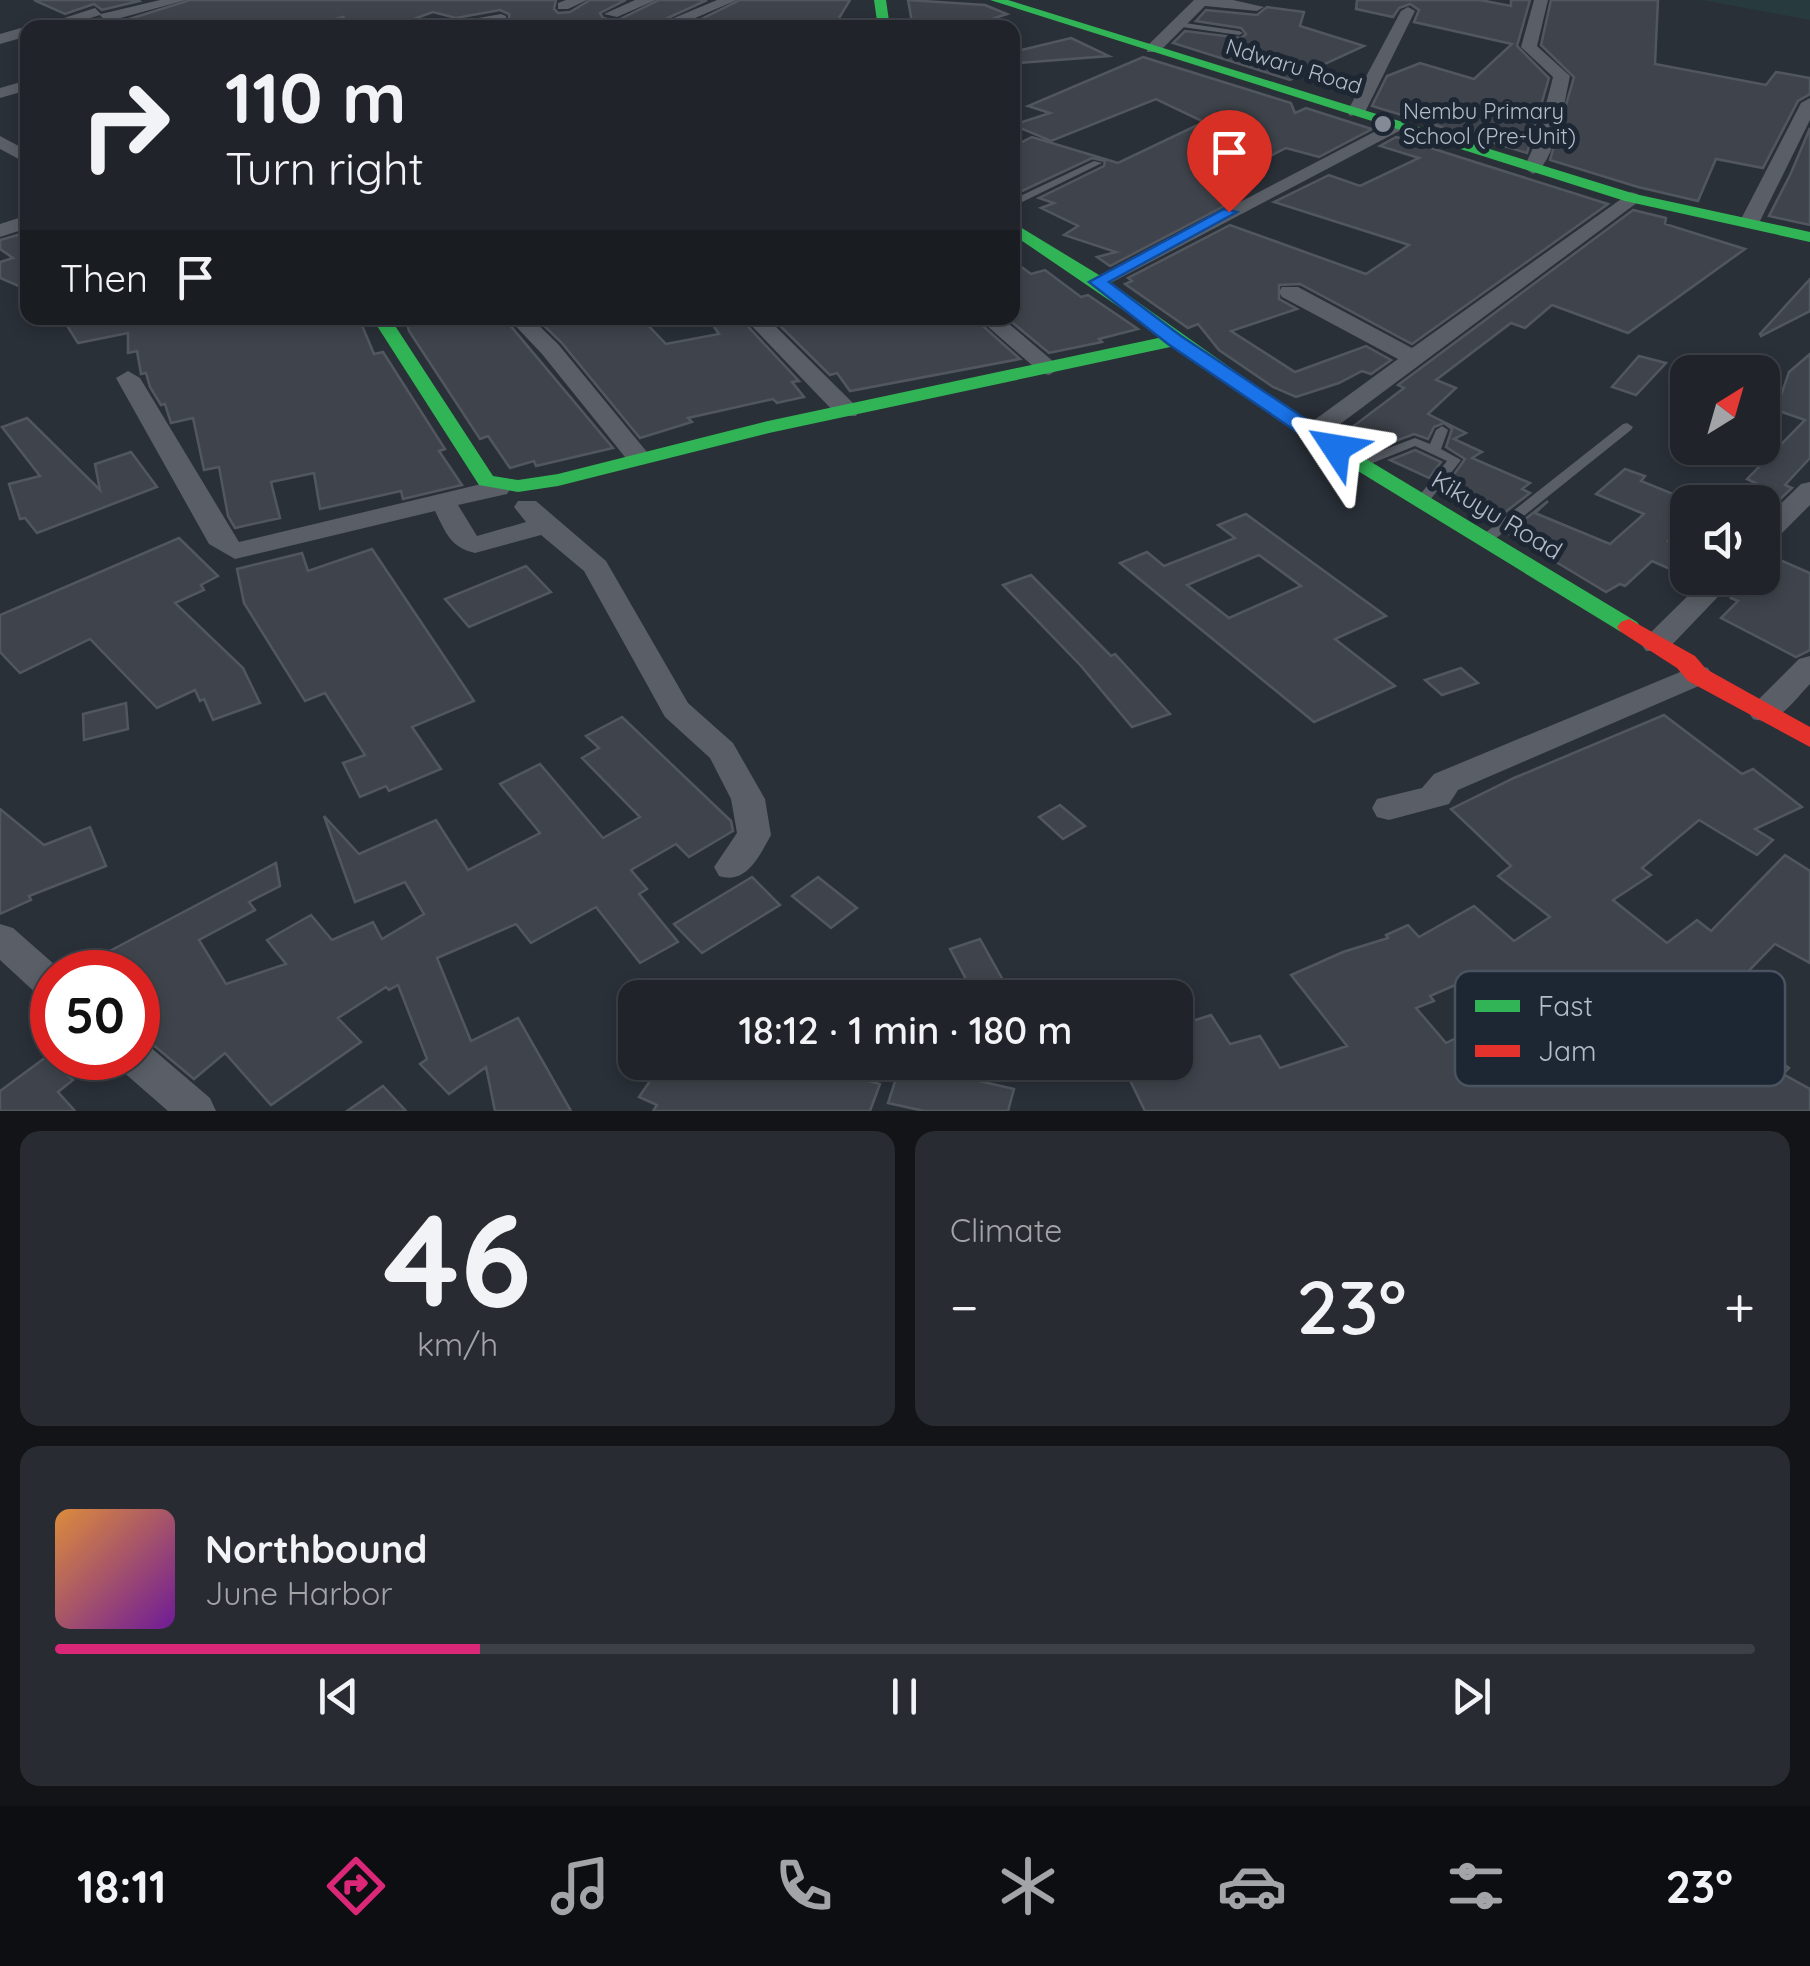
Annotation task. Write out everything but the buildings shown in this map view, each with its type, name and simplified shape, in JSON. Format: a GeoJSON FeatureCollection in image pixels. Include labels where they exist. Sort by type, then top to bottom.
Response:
{"type":"FeatureCollection","features":[{"type":"Feature","properties":{"kind":"street"},"geometry":{"type":"LineString","coordinates":[[80,0],[111,20]]}},
{"type":"Feature","properties":{"kind":"street"},"geometry":{"type":"LineString","coordinates":[[75,20],[179,0]]}},
{"type":"Feature","properties":{"kind":"street"},"geometry":{"type":"LineString","coordinates":[[563,6],[580,0]]}},
{"type":"Feature","properties":{"kind":"street"},"geometry":{"type":"LineString","coordinates":[[612,14],[649,0]]}},
{"type":"Feature","properties":{"kind":"street"},"geometry":{"type":"LineString","coordinates":[[702,0],[724,2]]}},
{"type":"Feature","properties":{"kind":"street","name":"Ndwaru Road"},"geometry":{"type":"LineString","coordinates":[[996,0],[1631,198],[1810,237]]}},
{"type":"Feature","properties":{"kind":"street"},"geometry":{"type":"LineString","coordinates":[[1534,168],[1546,139],[1562,76],[1536,58],[1529,48],[1541,0]]}},
{"type":"Feature","properties":{"kind":"street"},"geometry":{"type":"LineString","coordinates":[[1153,49],[1201,1],[1257,7]]}},
{"type":"Feature","properties":{"kind":"street"},"geometry":{"type":"LineString","coordinates":[[678,20],[724,2]]}},
{"type":"Feature","properties":{"kind":"street"},"geometry":{"type":"LineString","coordinates":[[1356,112],[1408,12]]}},
{"type":"Feature","properties":{"kind":"street"},"geometry":{"type":"LineString","coordinates":[[493,20],[501,19]]}},
{"type":"Feature","properties":{"kind":"street"},"geometry":{"type":"LineString","coordinates":[[1749,223],[1810,102]]}},
{"type":"Feature","properties":{"kind":"street"},"geometry":{"type":"LineString","coordinates":[[1098,282],[1397,124]]}},
{"type":"Feature","properties":{"kind":"street"},"geometry":{"type":"LineString","coordinates":[[1311,434],[1631,198]]}},
{"type":"Feature","properties":{"kind":"street","name":"Kikuyu Road"},"geometry":{"type":"LineString","coordinates":[[1020,232],[1098,282],[1311,434],[1686,662],[1697,675],[1810,738]]}},
{"type":"Feature","properties":{"kind":"street"},"geometry":{"type":"LineString","coordinates":[[1290,292],[1415,359]]}},
{"type":"Feature","properties":{"kind":"street"},"geometry":{"type":"LineString","coordinates":[[386,325],[486,481],[498,488]]}},
{"type":"Feature","properties":{"kind":"street"},"geometry":{"type":"LineString","coordinates":[[526,325],[638,457]]}},
{"type":"Feature","properties":{"kind":"street"},"geometry":{"type":"LineString","coordinates":[[762,325],[847,411]]}},
{"type":"Feature","properties":{"kind":"street"},"geometry":{"type":"LineString","coordinates":[[998,325],[1049,368]]}},
{"type":"Feature","properties":{"kind":"street"},"geometry":{"type":"LineString","coordinates":[[128,378],[223,544],[235,551],[498,488],[533,484],[638,457],[1175,340]]}},
{"type":"Feature","properties":{"kind":"street"},"geometry":{"type":"LineString","coordinates":[[1780,519],[1810,490]]}},
{"type":"Feature","properties":{"kind":"street"},"geometry":{"type":"LineString","coordinates":[[444,502],[468,544],[535,517],[587,556],[676,710],[722,751],[748,799],[754,835],[731,867]]}},
{"type":"Feature","properties":{"kind":"street"},"geometry":{"type":"LineString","coordinates":[[1656,644],[1705,595]]}},
{"type":"Feature","properties":{"kind":"street"},"geometry":{"type":"LineString","coordinates":[[1764,712],[1810,666]]}},
{"type":"Feature","properties":{"kind":"street"},"geometry":{"type":"LineString","coordinates":[[1389,808],[1437,796],[1446,782],[1697,675]]}},
{"type":"Feature","properties":{"kind":"street"},"geometry":{"type":"LineString","coordinates":[[0,938],[30,965]]}},
{"type":"Feature","properties":{"kind":"street"},"geometry":{"type":"LineString","coordinates":[[160,1080],[196,1111]]}},
{"type":"Feature","properties":{"kind":"lane"},"geometry":{"type":"LineString","coordinates":[[1178,24],[1239,33]]}},
{"type":"Feature","properties":{"kind":"lane"},"geometry":{"type":"LineString","coordinates":[[1020,200],[1097,162]]}},
{"type":"Feature","properties":{"kind":"lane"},"geometry":{"type":"LineString","coordinates":[[1485,540],[1627,427]]}},
{"type":"Feature","properties":{"kind":"lane"},"geometry":{"type":"LineString","coordinates":[[1435,448],[1442,430]]}},
{"type":"Feature","properties":{"kind":"lane"},"geometry":{"type":"LineString","coordinates":[[1360,464],[1404,444],[1415,442],[1435,448],[1454,462],[1422,501]]}},
{"type":"Feature","properties":{"kind":"green space"},"geometry":{"type":"Polygon","coordinates":[[[1703,0],[1810,0],[1810,20],[1703,0]]]}},
{"type":"Feature","properties":{"kind":"traffic: fast"},"geometry":{"type":"LineString","coordinates":[[880,0],[883,20]]}},
{"type":"Feature","properties":{"kind":"traffic: fast"},"geometry":{"type":"LineString","coordinates":[[996,0],[1631,198],[1810,237]]}},
{"type":"Feature","properties":{"kind":"traffic: fast"},"geometry":{"type":"LineString","coordinates":[[1020,232],[1098,282],[1311,434],[1629,627]]}},
{"type":"Feature","properties":{"kind":"traffic: fast"},"geometry":{"type":"LineString","coordinates":[[386,325],[486,481],[518,486],[558,480],[768,427],[1175,340]]}},
{"type":"Feature","properties":{"kind":"traffic: jam"},"geometry":{"type":"LineString","coordinates":[[1629,627],[1686,662],[1697,675],[1810,738]]}},
{"type":"Feature","properties":{"kind":"place","name":"Nembu Primary School (Pre-Unit)"},"geometry":{"type":"Point","coordinates":[1383,124]}},
{"type":"Feature","properties":{"kind":"route"},"geometry":{"type":"LineString","coordinates":[[1229,212],[1098,282],[1175,340],[1336,448]]}}]}
